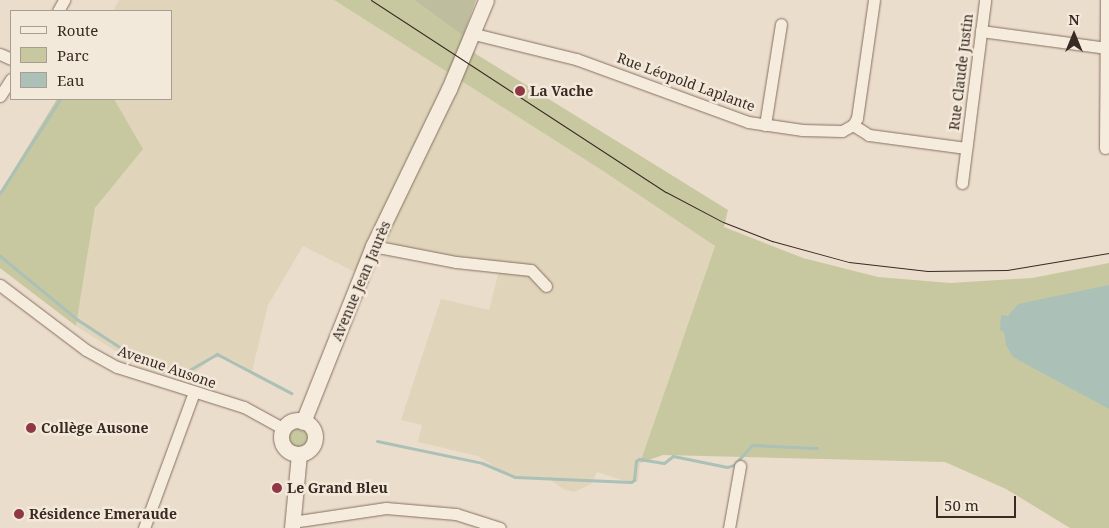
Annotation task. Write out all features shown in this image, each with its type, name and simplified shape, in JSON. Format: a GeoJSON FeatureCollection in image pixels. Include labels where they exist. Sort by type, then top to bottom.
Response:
{"type":"FeatureCollection","features":[{"type":"Feature","properties":{"kind":"street","name":"Avenue Jean Jaurès"},"geometry":{"type":"LineString","coordinates":[[303,422],[373,246],[449,89],[472,52],[474,34],[486,0]]}},
{"type":"Feature","properties":{"kind":"street"},"geometry":{"type":"LineString","coordinates":[[853,125],[857,118],[874,0]]}},
{"type":"Feature","properties":{"kind":"street","name":"Rue Claude Justin"},"geometry":{"type":"LineString","coordinates":[[962,183],[985,0]]}},
{"type":"Feature","properties":{"kind":"street"},"geometry":{"type":"LineString","coordinates":[[1105,148],[1106,0]]}},
{"type":"Feature","properties":{"kind":"street"},"geometry":{"type":"LineString","coordinates":[[765,125],[781,24]]}},
{"type":"Feature","properties":{"kind":"street"},"geometry":{"type":"LineString","coordinates":[[981,30],[1106,48]]}},
{"type":"Feature","properties":{"kind":"street","name":"Rue Léopold Laplante"},"geometry":{"type":"LineString","coordinates":[[474,34],[576,59],[748,122],[842,131],[853,125]]}},
{"type":"Feature","properties":{"kind":"street"},"geometry":{"type":"LineString","coordinates":[[0,96],[10,81]]}},
{"type":"Feature","properties":{"kind":"street","name":"Rue Claude Justin"},"geometry":{"type":"LineString","coordinates":[[853,125],[869,135],[966,148]]}},
{"type":"Feature","properties":{"kind":"street"},"geometry":{"type":"LineString","coordinates":[[373,246],[456,262],[531,270],[546,286]]}},
{"type":"Feature","properties":{"kind":"street","name":"Avenue Ausone"},"geometry":{"type":"LineString","coordinates":[[0,285],[103,360],[130,373],[244,407],[284,429]]}},
{"type":"Feature","properties":{"kind":"street"},"geometry":{"type":"LineString","coordinates":[[144,528],[194,392]]}},
{"type":"Feature","properties":{"kind":"street"},"geometry":{"type":"LineString","coordinates":[[293,422],[303,422],[312,429],[315,439],[310,449],[299,454],[284,446],[284,429],[293,422]]}},
{"type":"Feature","properties":{"kind":"street"},"geometry":{"type":"LineString","coordinates":[[299,454],[292,525],[386,508],[456,514],[500,528]]}},
{"type":"Feature","properties":{"kind":"street"},"geometry":{"type":"LineString","coordinates":[[729,528],[740,466]]}},
{"type":"Feature","properties":{"kind":"shaded area"},"geometry":{"type":"Polygon","coordinates":[[[119,0],[334,0],[603,171],[715,246],[640,463],[638,481],[631,483],[597,472],[591,484],[574,492],[563,489],[548,478],[515,479],[478,456],[418,442],[422,425],[401,420],[441,299],[489,310],[501,263],[457,259],[372,240],[355,272],[303,246],[268,305],[252,371],[233,360],[213,357],[196,372],[181,380],[141,367],[76,326],[95,208],[142,149],[115,100],[172,100],[172,10],[114,10],[119,0]]]}},
{"type":"Feature","properties":{"kind":"green space"},"geometry":{"type":"Polygon","coordinates":[[[334,0],[414,0],[463,36],[476,54],[728,210],[724,227],[803,258],[878,277],[950,283],[1032,278],[1109,263],[1109,528],[1070,528],[1006,489],[945,462],[663,455],[640,463],[715,246],[603,171],[334,0]]]}},
{"type":"Feature","properties":{"kind":"green space"},"geometry":{"type":"Polygon","coordinates":[[[414,0],[476,0],[463,36],[414,0]]]}},
{"type":"Feature","properties":{"kind":"green space"},"geometry":{"type":"Polygon","coordinates":[[[56,100],[115,100],[143,149],[95,208],[76,326],[0,268],[0,192],[56,100]]]}},
{"type":"Feature","properties":{"kind":"green space"},"geometry":{"type":"Polygon","coordinates":[[[298,428],[305,431],[308,438],[305,445],[298,448],[291,445],[288,438],[291,431],[298,428]]]}},
{"type":"Feature","properties":{"kind":"water"},"geometry":{"type":"Polygon","coordinates":[[[1109,285],[1109,409],[1013,357],[1006,345],[1004,332],[1000,330],[1001,315],[1008,316],[1018,304],[1109,285]]]}},
{"type":"Feature","properties":{"kind":"waterway"},"geometry":{"type":"LineString","coordinates":[[0,193],[59,100]]}},
{"type":"Feature","properties":{"kind":"waterway"},"geometry":{"type":"LineString","coordinates":[[0,256],[78,320],[150,367],[179,376],[217,354],[291,393]]}},
{"type":"Feature","properties":{"kind":"waterway"},"geometry":{"type":"LineString","coordinates":[[377,441],[482,463],[515,477],[631,482],[634,480],[636,461],[639,459],[664,463],[673,456],[727,467],[734,465],[752,445],[817,448]]}},
{"type":"Feature","properties":{"kind":"tram line"},"geometry":{"type":"LineString","coordinates":[[371,0],[666,192],[723,222],[772,241],[849,262],[927,271],[1007,270],[1109,253]]}},
{"type":"Feature","properties":{"kind":"place","name":"La Vache"},"geometry":{"type":"Point","coordinates":[520,91]}},
{"type":"Feature","properties":{"kind":"place","name":"Collège Ausone"},"geometry":{"type":"Point","coordinates":[31,428]}},
{"type":"Feature","properties":{"kind":"place","name":"Le Grand Bleu"},"geometry":{"type":"Point","coordinates":[277,488]}},
{"type":"Feature","properties":{"kind":"place","name":"Résidence Emeraude"},"geometry":{"type":"Point","coordinates":[19,514]}}]}
